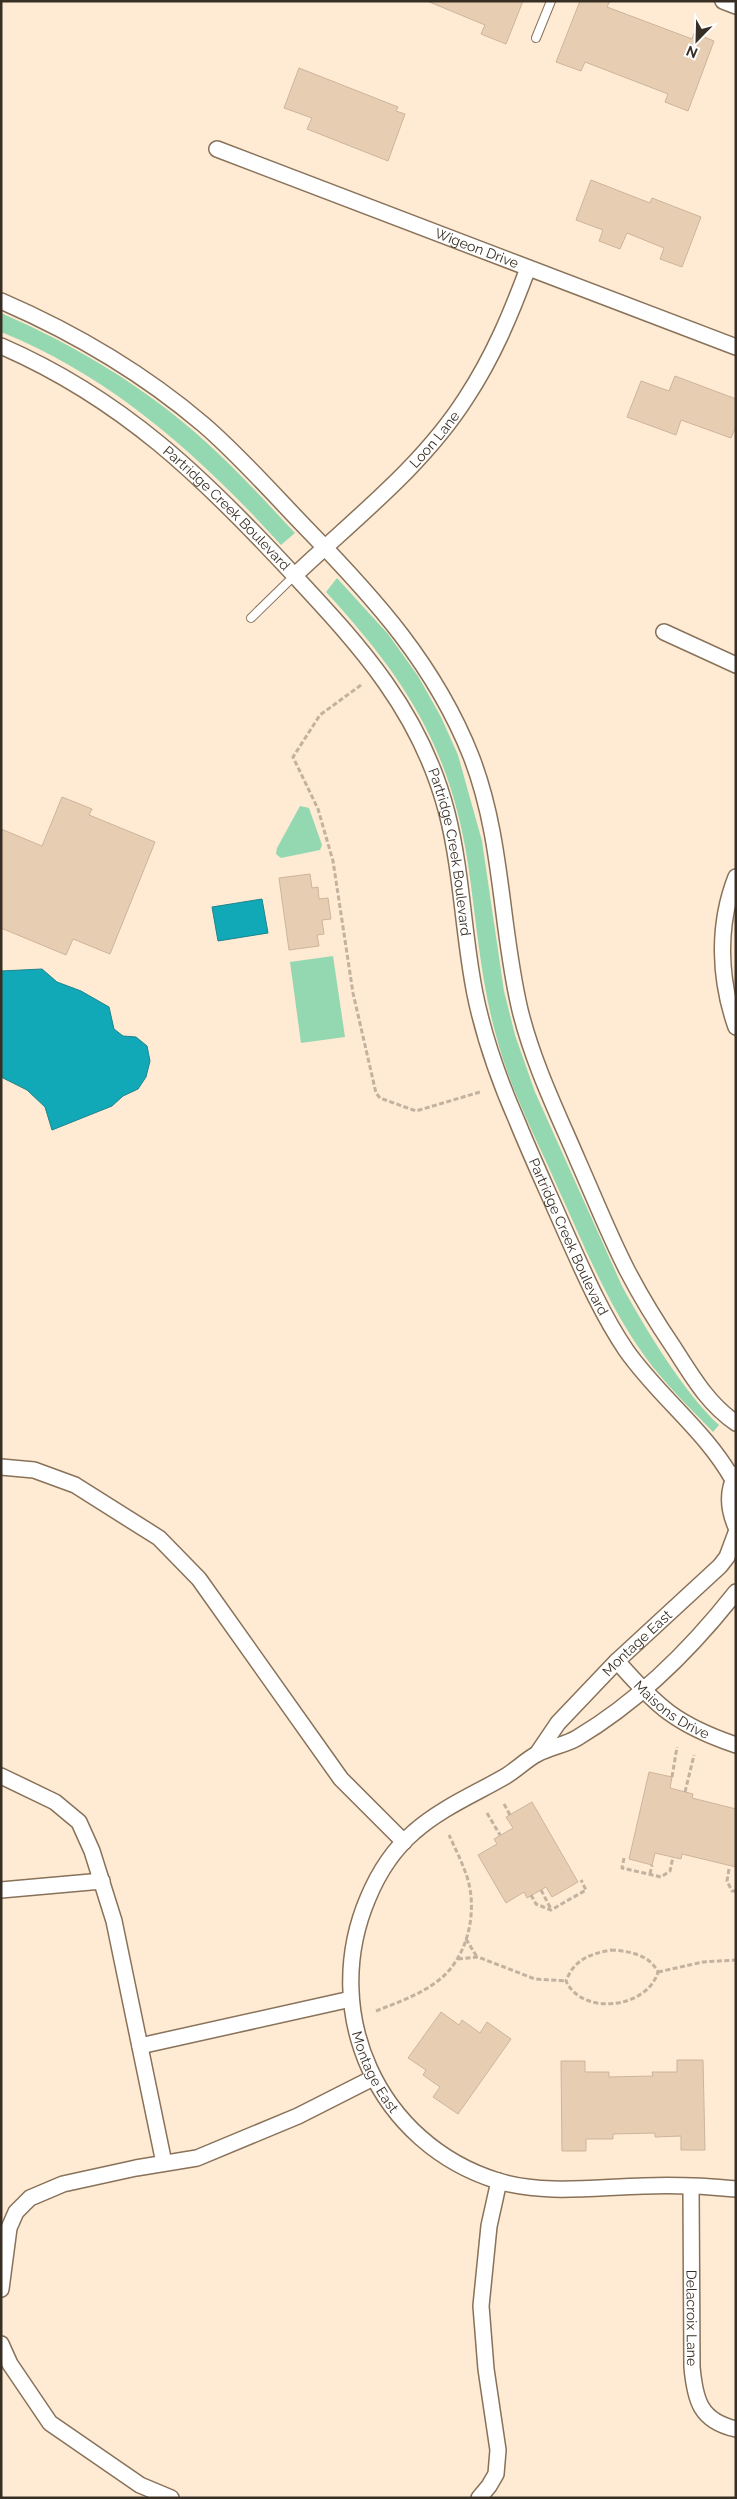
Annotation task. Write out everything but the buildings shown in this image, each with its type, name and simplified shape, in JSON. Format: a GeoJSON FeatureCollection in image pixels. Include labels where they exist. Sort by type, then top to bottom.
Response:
{"type":"FeatureCollection","features":[{"type":"Feature","properties":{"kind":"street"},"geometry":{"type":"LineString","coordinates":[[723,1],[736,6]]}},
{"type":"Feature","properties":{"kind":"street","name":"Wigeon Drive"},"geometry":{"type":"LineString","coordinates":[[217,149],[736,347]]}},
{"type":"Feature","properties":{"kind":"street","name":"Loon Lane"},"geometry":{"type":"LineString","coordinates":[[294,576],[417,458],[465,400],[497,346],[528,268]]}},
{"type":"Feature","properties":{"kind":"street"},"geometry":{"type":"LineString","coordinates":[[1,301],[51,324],[101,351],[153,385],[205,426],[238,457],[324,547],[386,614],[412,646],[453,715],[471,756],[490,820],[520,1010],[546,1086],[622,1260],[646,1304],[710,1402],[736,1424]]}},
{"type":"Feature","properties":{"kind":"street","name":"Partridge Creek Boulevard"},"geometry":{"type":"LineString","coordinates":[[1,346],[63,376],[133,421],[195,472],[350,634],[390,686],[429,761],[447,812],[475,993],[496,1071],[516,1120],[604,1314],[635,1363],[717,1455],[734,1477]]}},
{"type":"Feature","properties":{"kind":"street"},"geometry":{"type":"LineString","coordinates":[[664,632],[736,665]]}},
{"type":"Feature","properties":{"kind":"street"},"geometry":{"type":"LineString","coordinates":[[736,877],[728,896],[722,949],[729,1007],[736,1028]]}},
{"type":"Feature","properties":{"kind":"street"},"geometry":{"type":"LineString","coordinates":[[1,1467],[34,1470],[75,1485],[159,1538],[198,1579],[341,1779],[404,1842]]}},
{"type":"Feature","properties":{"kind":"street"},"geometry":{"type":"LineString","coordinates":[[734,1477],[730,1505],[736,1527]]}},
{"type":"Feature","properties":{"kind":"street","name":"Montage East"},"geometry":{"type":"LineString","coordinates":[[537,1754],[558,1723],[617,1661],[711,1577],[727,1557],[736,1533]]}},
{"type":"Feature","properties":{"kind":"street","name":"Montage East"},"geometry":{"type":"LineString","coordinates":[[736,1592],[697,1639],[642,1690],[575,1739],[537,1754],[509,1774],[435,1816],[404,1842],[392,1856],[374,1884],[360,1917],[352,1946],[351,1999],[359,2043],[373,2078],[395,2110],[422,2138],[445,2156],[472,2170],[500,2181],[559,2189],[647,2186],[736,2189]]}},
{"type":"Feature","properties":{"kind":"street","name":"Maisons Drive"},"geometry":{"type":"LineString","coordinates":[[617,1661],[642,1690],[675,1718],[695,1729],[736,1745]]}},
{"type":"Feature","properties":{"kind":"street"},"geometry":{"type":"LineString","coordinates":[[1,1776],[55,1802],[79,1822],[92,1850],[114,1921],[164,2164]]}},
{"type":"Feature","properties":{"kind":"street"},"geometry":{"type":"LineString","coordinates":[[1,1890],[102,1881]]}},
{"type":"Feature","properties":{"kind":"street"},"geometry":{"type":"LineString","coordinates":[[140,2046],[351,1999]]}},
{"type":"Feature","properties":{"kind":"street"},"geometry":{"type":"LineString","coordinates":[[1,2289],[9,2228],[16,2212],[30,2198],[63,2184],[197,2158],[298,2116],[373,2078]]}},
{"type":"Feature","properties":{"kind":"street"},"geometry":{"type":"LineString","coordinates":[[479,2498],[496,2474],[498,2450],[486,2369],[481,2306],[489,2226],[500,2181]]}},
{"type":"Feature","properties":{"kind":"street","name":"Delacroix Lane"},"geometry":{"type":"LineString","coordinates":[[691,2187],[692,2367],[695,2392],[702,2410],[716,2422],[736,2429]]}},
{"type":"Feature","properties":{"kind":"street"},"geometry":{"type":"LineString","coordinates":[[1,2344],[10,2364],[50,2424],[140,2485],[171,2498]]}},
{"type":"Feature","properties":{"kind":"lane"},"geometry":{"type":"LineString","coordinates":[[536,38],[551,1]]}},
{"type":"Feature","properties":{"kind":"lane"},"geometry":{"type":"LineString","coordinates":[[251,618],[294,576]]}},
{"type":"Feature","properties":{"kind":"path"},"geometry":{"type":"LineString","coordinates":[[360,685],[320,715],[293,757],[318,809],[333,861],[360,1030],[376,1093],[380,1098],[416,1111],[480,1092]]}},
{"type":"Feature","properties":{"kind":"path"},"geometry":{"type":"LineString","coordinates":[[672,1777],[677,1747]]}},
{"type":"Feature","properties":{"kind":"path"},"geometry":{"type":"LineString","coordinates":[[685,1792],[694,1755]]}},
{"type":"Feature","properties":{"kind":"path"},"geometry":{"type":"LineString","coordinates":[[504,1804],[510,1814]]}},
{"type":"Feature","properties":{"kind":"path"},"geometry":{"type":"LineString","coordinates":[[487,1813],[500,1835]]}},
{"type":"Feature","properties":{"kind":"path"},"geometry":{"type":"LineString","coordinates":[[376,2011],[423,1991],[436,1982],[458,1959],[466,1939],[470,1914],[468,1882],[449,1835]]}},
{"type":"Feature","properties":{"kind":"path"},"geometry":{"type":"LineString","coordinates":[[624,1858],[622,1868],[661,1876],[670,1871],[673,1857]]}},
{"type":"Feature","properties":{"kind":"path"},"geometry":{"type":"LineString","coordinates":[[650,1874],[652,1865]]}},
{"type":"Feature","properties":{"kind":"path"},"geometry":{"type":"LineString","coordinates":[[729,1869],[727,1881],[732,1891],[736,1891]]}},
{"type":"Feature","properties":{"kind":"path"},"geometry":{"type":"LineString","coordinates":[[551,1910],[586,1890],[581,1880]]}},
{"type":"Feature","properties":{"kind":"path"},"geometry":{"type":"LineString","coordinates":[[541,1890],[551,1910]]}},
{"type":"Feature","properties":{"kind":"path"},"geometry":{"type":"LineString","coordinates":[[531,1895],[536,1904],[551,1910]]}},
{"type":"Feature","properties":{"kind":"path"},"geometry":{"type":"LineString","coordinates":[[466,1939],[478,1958]]}},
{"type":"Feature","properties":{"kind":"path"},"geometry":{"type":"LineString","coordinates":[[566,1981],[572,1969],[583,1958],[610,1950],[638,1955],[649,1960],[658,1972]]}},
{"type":"Feature","properties":{"kind":"path"},"geometry":{"type":"LineString","coordinates":[[458,1959],[478,1958],[535,1978],[566,1981]]}},
{"type":"Feature","properties":{"kind":"path"},"geometry":{"type":"LineString","coordinates":[[658,1972],[703,1962],[736,1960]]}},
{"type":"Feature","properties":{"kind":"path"},"geometry":{"type":"LineString","coordinates":[[566,1981],[570,1990],[577,1996],[597,2003],[609,2004],[633,1999],[644,1992],[656,1979],[658,1972]]}},
{"type":"Feature","properties":{"kind":"green space"},"geometry":{"type":"Polygon","coordinates":[[[1,313],[83,354],[109,369],[160,404],[218,454],[295,533],[281,545],[220,481],[187,451],[118,396],[81,372],[1,332],[1,313]]]}},
{"type":"Feature","properties":{"kind":"green space"},"geometry":{"type":"Polygon","coordinates":[[[337,578],[388,634],[418,676],[441,717],[458,755],[482,841],[504,991],[515,1035],[535,1092],[622,1286],[679,1378],[692,1396],[719,1425],[713,1432],[678,1396],[632,1338],[608,1296],[587,1253],[526,1117],[511,1082],[493,1024],[480,956],[468,864],[460,822],[449,784],[436,749],[420,716],[401,685],[379,654],[326,592],[337,578]]]}},
{"type":"Feature","properties":{"kind":"green space"},"geometry":{"type":"Polygon","coordinates":[[[300,806],[309,808],[322,845],[320,850],[281,858],[276,854],[277,848],[300,806]]]}},
{"type":"Feature","properties":{"kind":"green space"},"geometry":{"type":"Polygon","coordinates":[[[333,956],[345,1037],[301,1043],[290,962],[333,956]]]}},
{"type":"Feature","properties":{"kind":"water"},"geometry":{"type":"Polygon","coordinates":[[[262,899],[268,933],[218,941],[212,907],[262,899]]]}},
{"type":"Feature","properties":{"kind":"water"},"geometry":{"type":"Polygon","coordinates":[[[42,969],[57,982],[81,991],[109,1007],[114,1029],[123,1036],[136,1037],[147,1046],[150,1061],[146,1077],[138,1089],[123,1096],[112,1106],[52,1130],[45,1107],[27,1090],[1,1077],[1,971],[42,969]]]}}]}
